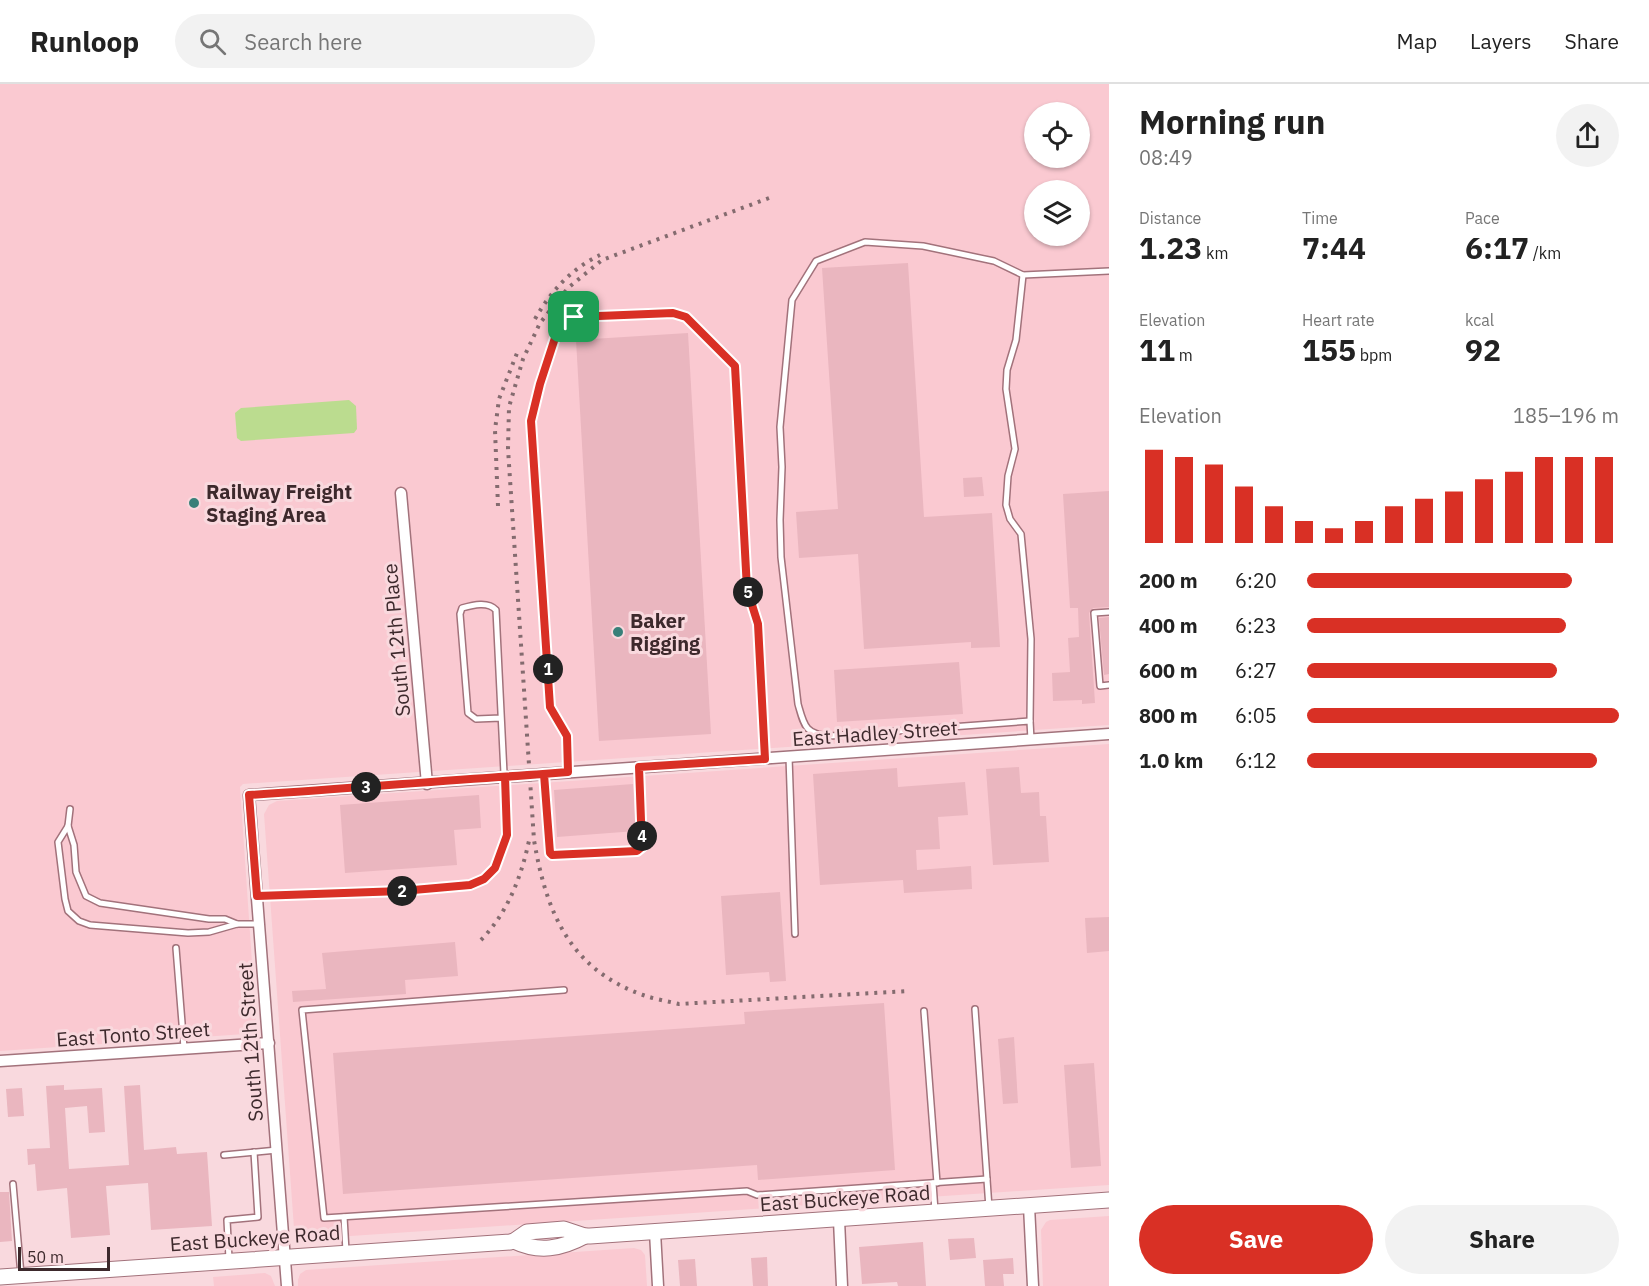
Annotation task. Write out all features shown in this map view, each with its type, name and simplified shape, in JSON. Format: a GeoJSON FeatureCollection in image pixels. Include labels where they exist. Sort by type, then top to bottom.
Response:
{"type":"FeatureCollection","features":[{"type":"Feature","properties":{"kind":"main road","name":"East Buckeye Road"},"geometry":{"type":"LineString","coordinates":[[0,1277],[514,1241],[529,1248],[565,1246],[585,1236],[1109,1200]]}},
{"type":"Feature","properties":{"kind":"street","name":"South 12th Place"},"geometry":{"type":"LineString","coordinates":[[401,493],[427,784]]}},
{"type":"Feature","properties":{"kind":"street","name":"East Hadley Street"},"geometry":{"type":"LineString","coordinates":[[249,795],[1109,734]]}},
{"type":"Feature","properties":{"kind":"street","name":"South 12th Street"},"geometry":{"type":"LineString","coordinates":[[249,795],[287,1286]]}},
{"type":"Feature","properties":{"kind":"street","name":"East Tonto Street"},"geometry":{"type":"LineString","coordinates":[[0,1061],[268,1042]]}},
{"type":"Feature","properties":{"kind":"street"},"geometry":{"type":"LineString","coordinates":[[1029,1206],[1032,1286]]}},
{"type":"Feature","properties":{"kind":"street"},"geometry":{"type":"LineString","coordinates":[[839,1220],[842,1286]]}},
{"type":"Feature","properties":{"kind":"street"},"geometry":{"type":"LineString","coordinates":[[655,1232],[658,1286]]}},
{"type":"Feature","properties":{"kind":"lane"},"geometry":{"type":"LineString","coordinates":[[1030,721],[830,736],[816,736],[803,722],[798,704],[781,556],[780,520],[782,467],[780,427],[792,300],[816,261],[864,242],[922,246],[994,261],[1023,275],[1109,271]]}},
{"type":"Feature","properties":{"kind":"lane"},"geometry":{"type":"LineString","coordinates":[[1023,275],[1016,340],[1007,370],[1006,389],[1015,449],[1008,476],[1006,505],[1010,519],[1021,534],[1031,639],[1031,740]]}},
{"type":"Feature","properties":{"kind":"lane"},"geometry":{"type":"LineString","coordinates":[[568,772],[567,736],[550,707],[531,421],[555,338],[574,317],[673,313],[686,317],[735,366],[747,589],[758,624],[765,759]]}},
{"type":"Feature","properties":{"kind":"lane"},"geometry":{"type":"LineString","coordinates":[[257,896],[402,891],[470,885],[484,879],[495,868],[507,835],[496,610],[492,606],[476,604],[462,608],[460,614],[468,713],[476,719],[501,718]]}},
{"type":"Feature","properties":{"kind":"lane"},"geometry":{"type":"LineString","coordinates":[[1109,612],[1094,613],[1100,686],[1109,685]]}},
{"type":"Feature","properties":{"kind":"lane"},"geometry":{"type":"LineString","coordinates":[[789,757],[795,934]]}},
{"type":"Feature","properties":{"kind":"lane"},"geometry":{"type":"LineString","coordinates":[[544,774],[552,855],[637,851],[642,847],[639,767]]}},
{"type":"Feature","properties":{"kind":"lane"},"geometry":{"type":"LineString","coordinates":[[70,809],[68,826],[74,844],[76,872],[86,896],[100,903],[209,919],[225,919],[237,924]]}},
{"type":"Feature","properties":{"kind":"lane"},"geometry":{"type":"LineString","coordinates":[[68,826],[58,842],[68,911],[79,921],[90,925],[188,933],[209,932],[237,924],[259,924]]}},
{"type":"Feature","properties":{"kind":"lane"},"geometry":{"type":"LineString","coordinates":[[176,948],[184,1048]]}},
{"type":"Feature","properties":{"kind":"lane"},"geometry":{"type":"LineString","coordinates":[[564,990],[302,1010],[324,1218],[747,1191],[757,1195],[987,1179]]}},
{"type":"Feature","properties":{"kind":"lane"},"geometry":{"type":"LineString","coordinates":[[975,1009],[990,1209]]}},
{"type":"Feature","properties":{"kind":"lane"},"geometry":{"type":"LineString","coordinates":[[924,1011],[935,1212]]}},
{"type":"Feature","properties":{"kind":"lane"},"geometry":{"type":"LineString","coordinates":[[224,1155],[277,1150]]}},
{"type":"Feature","properties":{"kind":"lane"},"geometry":{"type":"LineString","coordinates":[[230,1261],[227,1220],[258,1217],[254,1152]]}},
{"type":"Feature","properties":{"kind":"lane"},"geometry":{"type":"LineString","coordinates":[[14,1184],[21,1276]]}},
{"type":"Feature","properties":{"kind":"lane"},"geometry":{"type":"LineString","coordinates":[[344,1217],[346,1253]]}},
{"type":"Feature","properties":{"kind":"shaded area"},"geometry":{"type":"Polygon","coordinates":[[[0,84],[1109,84],[1109,725],[243,784],[240,787],[256,1021],[252,1030],[245,1034],[0,1051],[0,84]]]}},
{"type":"Feature","properties":{"kind":"shaded area"},"geometry":{"type":"Polygon","coordinates":[[[1109,744],[1109,1185],[306,1239],[298,1236],[294,1228],[264,814],[269,805],[277,801],[1109,744]]]}},
{"type":"Feature","properties":{"kind":"shaded area"},"geometry":{"type":"Polygon","coordinates":[[[1109,1216],[1109,1286],[1043,1286],[1041,1230],[1046,1222],[1109,1216]]]}},
{"type":"Feature","properties":{"kind":"shaded area"},"geometry":{"type":"Polygon","coordinates":[[[634,1248],[641,1250],[645,1255],[647,1286],[298,1286],[300,1274],[306,1270],[634,1248]]]}},
{"type":"Feature","properties":{"kind":"shaded area"},"geometry":{"type":"Polygon","coordinates":[[[265,1273],[271,1276],[275,1286],[214,1286],[213,1277],[265,1273]]]}},
{"type":"Feature","properties":{"kind":"green space"},"geometry":{"type":"Polygon","coordinates":[[[349,400],[356,406],[357,429],[354,433],[241,441],[237,438],[235,413],[241,408],[349,400]]]}},
{"type":"Feature","properties":{"kind":"building"},"geometry":{"type":"Polygon","coordinates":[[[908,263],[924,517],[992,513],[1000,647],[971,648],[971,642],[864,649],[858,554],[799,558],[796,512],[838,509],[822,268],[908,263]]]}},
{"type":"Feature","properties":{"kind":"building"},"geometry":{"type":"Polygon","coordinates":[[[688,333],[711,734],[599,741],[576,340],[688,333]]]}},
{"type":"Feature","properties":{"kind":"building"},"geometry":{"type":"Polygon","coordinates":[[[982,477],[984,496],[964,497],[963,478],[982,477]]]}},
{"type":"Feature","properties":{"kind":"building"},"geometry":{"type":"Polygon","coordinates":[[[1109,491],[1109,607],[1093,608],[1089,613],[1095,703],[1082,704],[1082,700],[1053,701],[1052,673],[1070,672],[1068,638],[1079,637],[1078,608],[1070,608],[1063,494],[1109,491]]]}},
{"type":"Feature","properties":{"kind":"building"},"geometry":{"type":"Polygon","coordinates":[[[1109,617],[1109,674],[1104,675],[1099,618],[1109,617]]]}},
{"type":"Feature","properties":{"kind":"building"},"geometry":{"type":"Polygon","coordinates":[[[959,662],[963,714],[837,722],[834,670],[959,662]]]}},
{"type":"Feature","properties":{"kind":"building"},"geometry":{"type":"Polygon","coordinates":[[[1019,767],[1021,793],[1039,792],[1040,816],[1046,816],[1049,862],[993,865],[986,769],[1019,767]]]}},
{"type":"Feature","properties":{"kind":"building"},"geometry":{"type":"Polygon","coordinates":[[[897,768],[898,787],[965,782],[968,815],[938,817],[940,849],[916,850],[917,870],[971,866],[972,889],[904,893],[903,880],[820,885],[813,774],[897,768]]]}},
{"type":"Feature","properties":{"kind":"building"},"geometry":{"type":"Polygon","coordinates":[[[633,784],[636,831],[557,837],[554,790],[633,784]]]}},
{"type":"Feature","properties":{"kind":"building"},"geometry":{"type":"Polygon","coordinates":[[[479,795],[481,828],[454,830],[457,865],[345,873],[340,805],[479,795]]]}},
{"type":"Feature","properties":{"kind":"building"},"geometry":{"type":"Polygon","coordinates":[[[780,892],[786,981],[770,982],[769,972],[726,975],[721,896],[780,892]]]}},
{"type":"Feature","properties":{"kind":"building"},"geometry":{"type":"Polygon","coordinates":[[[1109,917],[1109,951],[1087,953],[1085,918],[1109,917]]]}},
{"type":"Feature","properties":{"kind":"building"},"geometry":{"type":"Polygon","coordinates":[[[455,942],[458,976],[405,980],[406,994],[293,1002],[292,991],[326,989],[322,953],[455,942]]]}},
{"type":"Feature","properties":{"kind":"building"},"geometry":{"type":"Polygon","coordinates":[[[884,1003],[895,1170],[758,1180],[757,1165],[343,1194],[333,1053],[745,1024],[744,1012],[884,1003]]]}},
{"type":"Feature","properties":{"kind":"building"},"geometry":{"type":"Polygon","coordinates":[[[1014,1037],[1018,1103],[1003,1104],[998,1039],[1014,1037]]]}},
{"type":"Feature","properties":{"kind":"building"},"geometry":{"type":"Polygon","coordinates":[[[1094,1063],[1101,1166],[1071,1168],[1064,1065],[1094,1063]]]}},
{"type":"Feature","properties":{"kind":"building"},"geometry":{"type":"Polygon","coordinates":[[[64,1085],[64,1090],[102,1088],[105,1132],[89,1133],[87,1106],[65,1108],[69,1169],[129,1165],[124,1086],[140,1085],[144,1150],[176,1147],[177,1154],[207,1152],[212,1226],[151,1230],[148,1183],[106,1186],[110,1235],[71,1238],[67,1188],[37,1191],[35,1164],[28,1165],[27,1149],[50,1148],[46,1086],[64,1085]]]}},
{"type":"Feature","properties":{"kind":"building"},"geometry":{"type":"Polygon","coordinates":[[[22,1088],[24,1116],[8,1117],[6,1089],[22,1088]]]}},
{"type":"Feature","properties":{"kind":"building"},"geometry":{"type":"Polygon","coordinates":[[[0,1192],[9,1192],[12,1241],[0,1242],[0,1192]]]}},
{"type":"Feature","properties":{"kind":"building"},"geometry":{"type":"Polygon","coordinates":[[[974,1238],[976,1258],[950,1260],[948,1239],[974,1238]]]}},
{"type":"Feature","properties":{"kind":"building"},"geometry":{"type":"Polygon","coordinates":[[[923,1242],[926,1286],[898,1286],[897,1282],[862,1284],[859,1247],[923,1242]]]}},
{"type":"Feature","properties":{"kind":"building"},"geometry":{"type":"Polygon","coordinates":[[[767,1257],[768,1286],[753,1286],[751,1258],[767,1257]]]}},
{"type":"Feature","properties":{"kind":"building"},"geometry":{"type":"Polygon","coordinates":[[[1013,1258],[1014,1274],[1003,1274],[1004,1286],[985,1286],[983,1260],[1013,1258]]]}},
{"type":"Feature","properties":{"kind":"building"},"geometry":{"type":"Polygon","coordinates":[[[695,1259],[697,1286],[680,1286],[678,1260],[695,1259]]]}},
{"type":"Feature","properties":{"kind":"railway"},"geometry":{"type":"LineString","coordinates":[[769,198],[602,260],[568,288],[540,323],[523,359],[509,407],[508,449],[534,840],[546,891],[565,934],[596,970],[618,984],[643,995],[679,1004],[909,991]]}},
{"type":"Feature","properties":{"kind":"railway"},"geometry":{"type":"LineString","coordinates":[[535,319],[548,299],[571,274],[600,255]]}},
{"type":"Feature","properties":{"kind":"railway"},"geometry":{"type":"LineString","coordinates":[[498,506],[495,430],[499,399],[519,348]]}},
{"type":"Feature","properties":{"kind":"railway"},"geometry":{"type":"LineString","coordinates":[[481,940],[507,905],[523,865],[530,836]]}},
{"type":"Feature","properties":{"kind":"place","name":"Railway Freight Staging Area"},"geometry":{"type":"Point","coordinates":[194,503]}},
{"type":"Feature","properties":{"kind":"place","name":"Baker Rigging"},"geometry":{"type":"Point","coordinates":[618,632]}},
{"type":"Feature","properties":{"kind":"route"},"geometry":{"type":"LineString","coordinates":[[574,317],[555,338],[531,421],[550,707],[567,736],[568,772],[505,777],[507,835],[495,868],[484,879],[470,885],[402,891],[257,896],[249,795],[427,784],[505,777],[544,774],[552,855],[637,851],[642,847],[639,767],[765,759],[758,624],[747,589],[735,366],[686,317],[673,313],[574,317]]}}]}
